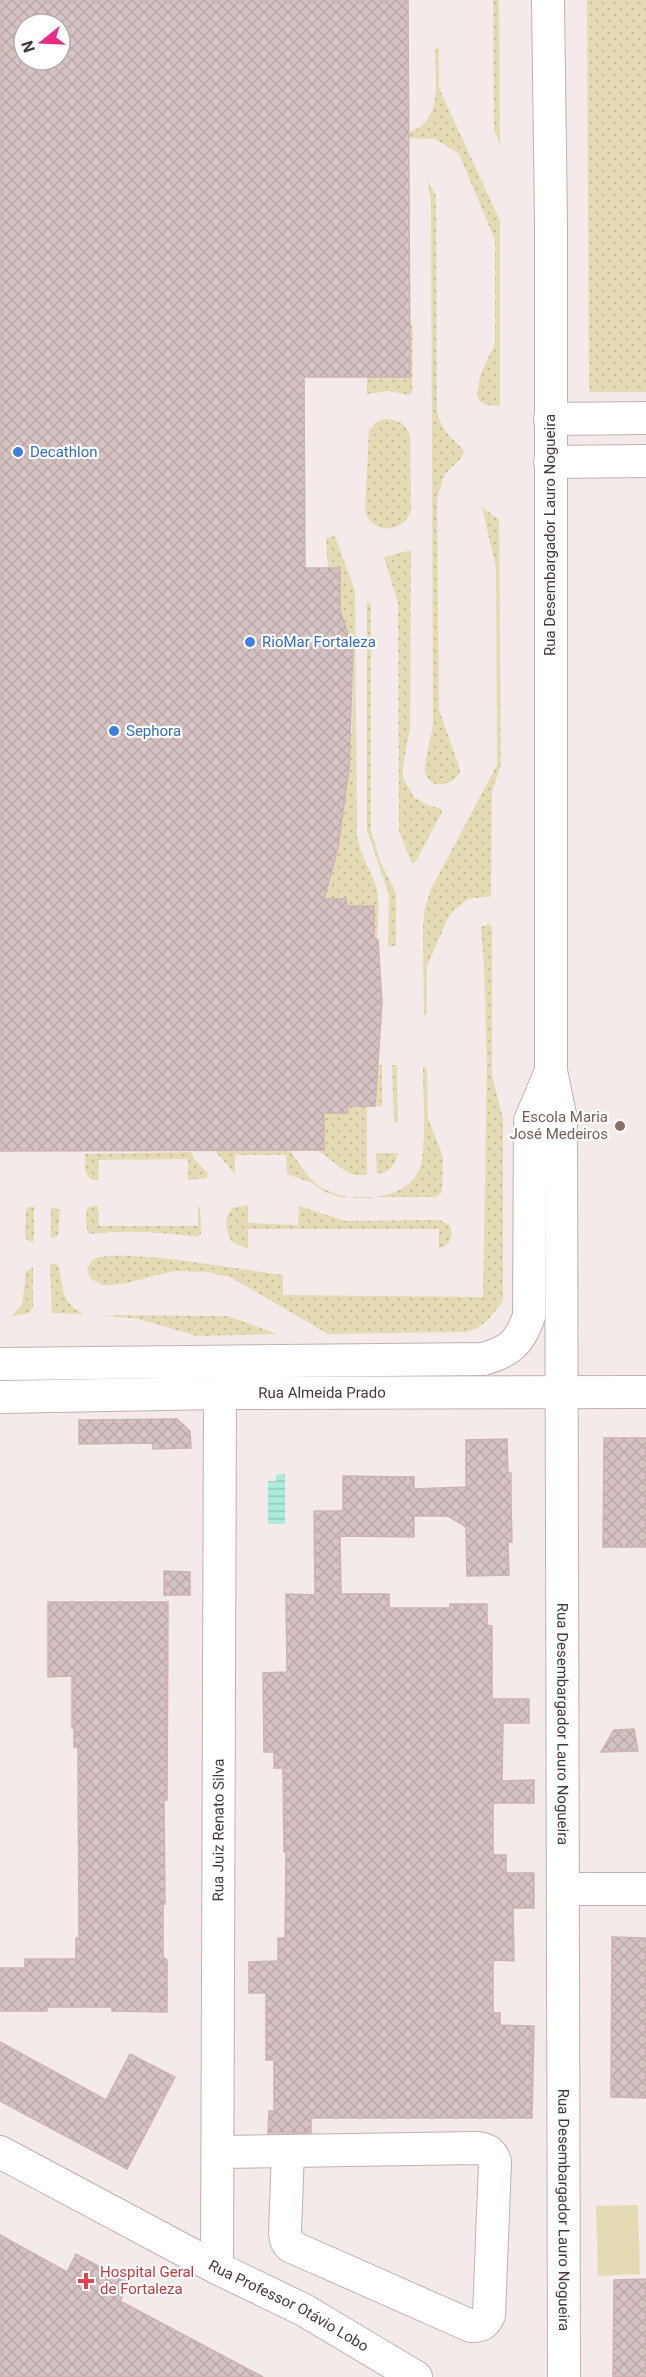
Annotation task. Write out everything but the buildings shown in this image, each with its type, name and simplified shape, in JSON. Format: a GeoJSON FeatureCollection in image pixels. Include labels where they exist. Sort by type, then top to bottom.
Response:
{"type":"FeatureCollection","features":[{"type":"Feature","properties":{"kind":"street","name":"Rua Desembargador Lauro Nogueira"},"geometry":{"type":"LineString","coordinates":[[548,0],[551,224],[549,462],[551,1071],[561,1119],[564,2377]]}},
{"type":"Feature","properties":{"kind":"street"},"geometry":{"type":"LineString","coordinates":[[550,419],[646,418]]}},
{"type":"Feature","properties":{"kind":"street"},"geometry":{"type":"LineString","coordinates":[[549,462],[646,461]]}},
{"type":"Feature","properties":{"kind":"street","name":"Rua Desembargador Lauro Nogueira"},"geometry":{"type":"LineString","coordinates":[[0,1364],[483,1359],[500,1355],[510,1348],[525,1329],[529,1316],[530,1121],[551,1071]]}},
{"type":"Feature","properties":{"kind":"street","name":"Rua Almeida Prado"},"geometry":{"type":"LineString","coordinates":[[0,1397],[220,1393],[646,1392]]}},
{"type":"Feature","properties":{"kind":"street","name":"Rua Juiz Renato Silva"},"geometry":{"type":"LineString","coordinates":[[217,2268],[220,1393]]}},
{"type":"Feature","properties":{"kind":"street"},"geometry":{"type":"LineString","coordinates":[[564,1889],[646,1888]]}},
{"type":"Feature","properties":{"kind":"street"},"geometry":{"type":"LineString","coordinates":[[218,2152],[478,2148],[487,2150],[493,2154],[495,2162],[489,2315],[485,2322],[480,2326],[471,2326],[290,2246],[285,2232],[288,2151]]}},
{"type":"Feature","properties":{"kind":"street","name":"Rua Professor Otávio Lobo"},"geometry":{"type":"LineString","coordinates":[[0,2152],[217,2268],[304,2310],[416,2377]]}},
{"type":"Feature","properties":{"kind":"shaded area"},"geometry":{"type":"Polygon","coordinates":[[[493,0],[499,0],[500,144],[494,130],[493,0]]]}},
{"type":"Feature","properties":{"kind":"shaded area"},"geometry":{"type":"Polygon","coordinates":[[[587,0],[646,0],[646,392],[589,392],[587,0]]]}},
{"type":"Feature","properties":{"kind":"shaded area"},"geometry":{"type":"Polygon","coordinates":[[[439,47],[439,88],[500,221],[500,406],[487,405],[479,401],[477,395],[480,376],[495,343],[495,240],[459,154],[435,139],[409,138],[409,132],[420,127],[428,119],[433,109],[436,85],[435,49],[439,47]]]}},
{"type":"Feature","properties":{"kind":"shaded area"},"geometry":{"type":"Polygon","coordinates":[[[428,181],[436,196],[437,412],[444,429],[464,451],[462,457],[445,474],[437,498],[439,710],[460,773],[452,781],[442,784],[432,782],[425,773],[433,720],[431,202],[428,181]]]}},
{"type":"Feature","properties":{"kind":"shaded area"},"geometry":{"type":"Polygon","coordinates":[[[409,315],[413,330],[412,392],[408,395],[388,391],[367,394],[367,377],[409,377],[409,315]]]}},
{"type":"Feature","properties":{"kind":"shaded area"},"geometry":{"type":"Polygon","coordinates":[[[384,419],[400,422],[410,435],[411,510],[402,524],[387,528],[373,524],[365,510],[369,430],[384,419]]]}},
{"type":"Feature","properties":{"kind":"shaded area"},"geometry":{"type":"Polygon","coordinates":[[[482,507],[499,520],[501,765],[492,791],[491,896],[469,899],[455,909],[448,918],[427,966],[427,1015],[424,1015],[423,928],[425,907],[432,887],[497,765],[496,568],[482,507]]]}},
{"type":"Feature","properties":{"kind":"shaded area"},"geometry":{"type":"Polygon","coordinates":[[[335,536],[355,591],[357,836],[376,886],[377,940],[374,940],[374,906],[347,906],[346,899],[322,899],[340,833],[352,727],[353,647],[340,611],[339,568],[328,568],[326,538],[335,536]]]}},
{"type":"Feature","properties":{"kind":"shaded area"},"geometry":{"type":"Polygon","coordinates":[[[411,550],[410,728],[403,778],[414,797],[425,804],[441,809],[442,812],[416,861],[412,864],[399,831],[398,603],[384,557],[411,550]]]}},
{"type":"Feature","properties":{"kind":"shaded area"},"geometry":{"type":"Polygon","coordinates":[[[367,602],[370,602],[371,609],[371,830],[380,861],[396,893],[396,946],[388,946],[389,895],[367,830],[367,602]]]}},
{"type":"Feature","properties":{"kind":"shaded area"},"geometry":{"type":"Polygon","coordinates":[[[489,924],[492,927],[492,1075],[503,1119],[503,1301],[487,1320],[466,1332],[328,1334],[232,1278],[209,1272],[173,1271],[123,1284],[110,1285],[102,1285],[90,1278],[87,1269],[92,1260],[105,1256],[127,1256],[184,1261],[283,1275],[283,1295],[483,1297],[487,1066],[481,927],[489,924]]]}},
{"type":"Feature","properties":{"kind":"shaded area"},"geometry":{"type":"Polygon","coordinates":[[[378,1065],[382,1065],[382,1106],[367,1107],[367,1175],[354,1175],[317,1150],[324,1150],[324,1113],[347,1113],[347,1106],[375,1106],[375,1072],[377,1072],[378,1065]]]}},
{"type":"Feature","properties":{"kind":"shaded area"},"geometry":{"type":"Polygon","coordinates":[[[392,1065],[397,1065],[398,1123],[394,1122],[392,1065]]]}},
{"type":"Feature","properties":{"kind":"shaded area"},"geometry":{"type":"Polygon","coordinates":[[[423,1067],[427,1068],[428,1118],[443,1157],[442,1192],[436,1197],[376,1197],[403,1188],[413,1180],[420,1168],[424,1133],[423,1067]]]}},
{"type":"Feature","properties":{"kind":"shaded area"},"geometry":{"type":"Polygon","coordinates":[[[215,1151],[290,1151],[307,1175],[319,1186],[331,1192],[352,1197],[340,1197],[325,1192],[312,1183],[287,1174],[286,1155],[235,1155],[235,1174],[215,1151]]]}},
{"type":"Feature","properties":{"kind":"shaded area"},"geometry":{"type":"Polygon","coordinates":[[[191,1152],[194,1159],[208,1173],[207,1178],[188,1180],[188,1159],[99,1160],[98,1180],[92,1180],[85,1168],[85,1154],[191,1152]]]}},
{"type":"Feature","properties":{"kind":"shaded area"},"geometry":{"type":"Polygon","coordinates":[[[376,1153],[398,1153],[391,1168],[377,1174],[376,1153]]]}},
{"type":"Feature","properties":{"kind":"shaded area"},"geometry":{"type":"Polygon","coordinates":[[[248,1205],[248,1223],[298,1225],[299,1206],[345,1221],[440,1220],[450,1226],[451,1237],[446,1245],[439,1249],[439,1229],[248,1229],[248,1249],[232,1242],[226,1225],[232,1208],[248,1205]]]}},
{"type":"Feature","properties":{"kind":"shaded area"},"geometry":{"type":"Polygon","coordinates":[[[98,1206],[99,1226],[198,1226],[198,1206],[201,1234],[197,1237],[143,1232],[89,1234],[86,1209],[98,1206]]]}},
{"type":"Feature","properties":{"kind":"shaded area"},"geometry":{"type":"Polygon","coordinates":[[[34,1207],[34,1241],[30,1242],[25,1237],[26,1210],[34,1207]]]}},
{"type":"Feature","properties":{"kind":"shaded area"},"geometry":{"type":"Polygon","coordinates":[[[51,1207],[60,1210],[58,1236],[51,1238],[51,1207]]]}},
{"type":"Feature","properties":{"kind":"shaded area"},"geometry":{"type":"Polygon","coordinates":[[[50,1264],[59,1266],[66,1299],[84,1314],[52,1313],[50,1264]]]}},
{"type":"Feature","properties":{"kind":"shaded area"},"geometry":{"type":"Polygon","coordinates":[[[33,1267],[33,1307],[29,1313],[11,1317],[22,1305],[26,1272],[33,1267]]]}},
{"type":"Feature","properties":{"kind":"shaded area"},"geometry":{"type":"Polygon","coordinates":[[[102,1315],[228,1316],[277,1334],[197,1336],[138,1319],[102,1315]]]}},
{"type":"Feature","properties":{"kind":"shaded area"},"geometry":{"type":"Polygon","coordinates":[[[285,1474],[285,1524],[268,1524],[268,1481],[276,1481],[276,1475],[285,1474]]]}},
{"type":"Feature","properties":{"kind":"shaded area"},"geometry":{"type":"Polygon","coordinates":[[[638,2205],[640,2274],[598,2276],[596,2206],[638,2205]]]}},
{"type":"Feature","properties":{"kind":"place","name":"Decathlon"},"geometry":{"type":"Point","coordinates":[18,452]}},
{"type":"Feature","properties":{"kind":"place","name":"RioMar Fortaleza"},"geometry":{"type":"Point","coordinates":[250,642]}},
{"type":"Feature","properties":{"kind":"place","name":"Sephora"},"geometry":{"type":"Point","coordinates":[114,731]}},
{"type":"Feature","properties":{"kind":"place","name":"Escola Maria José Medeiros"},"geometry":{"type":"Point","coordinates":[620,1126]}},
{"type":"Feature","properties":{"kind":"place","name":"Hospital Geral de Fortaleza"},"geometry":{"type":"Point","coordinates":[86,2281]}}]}
